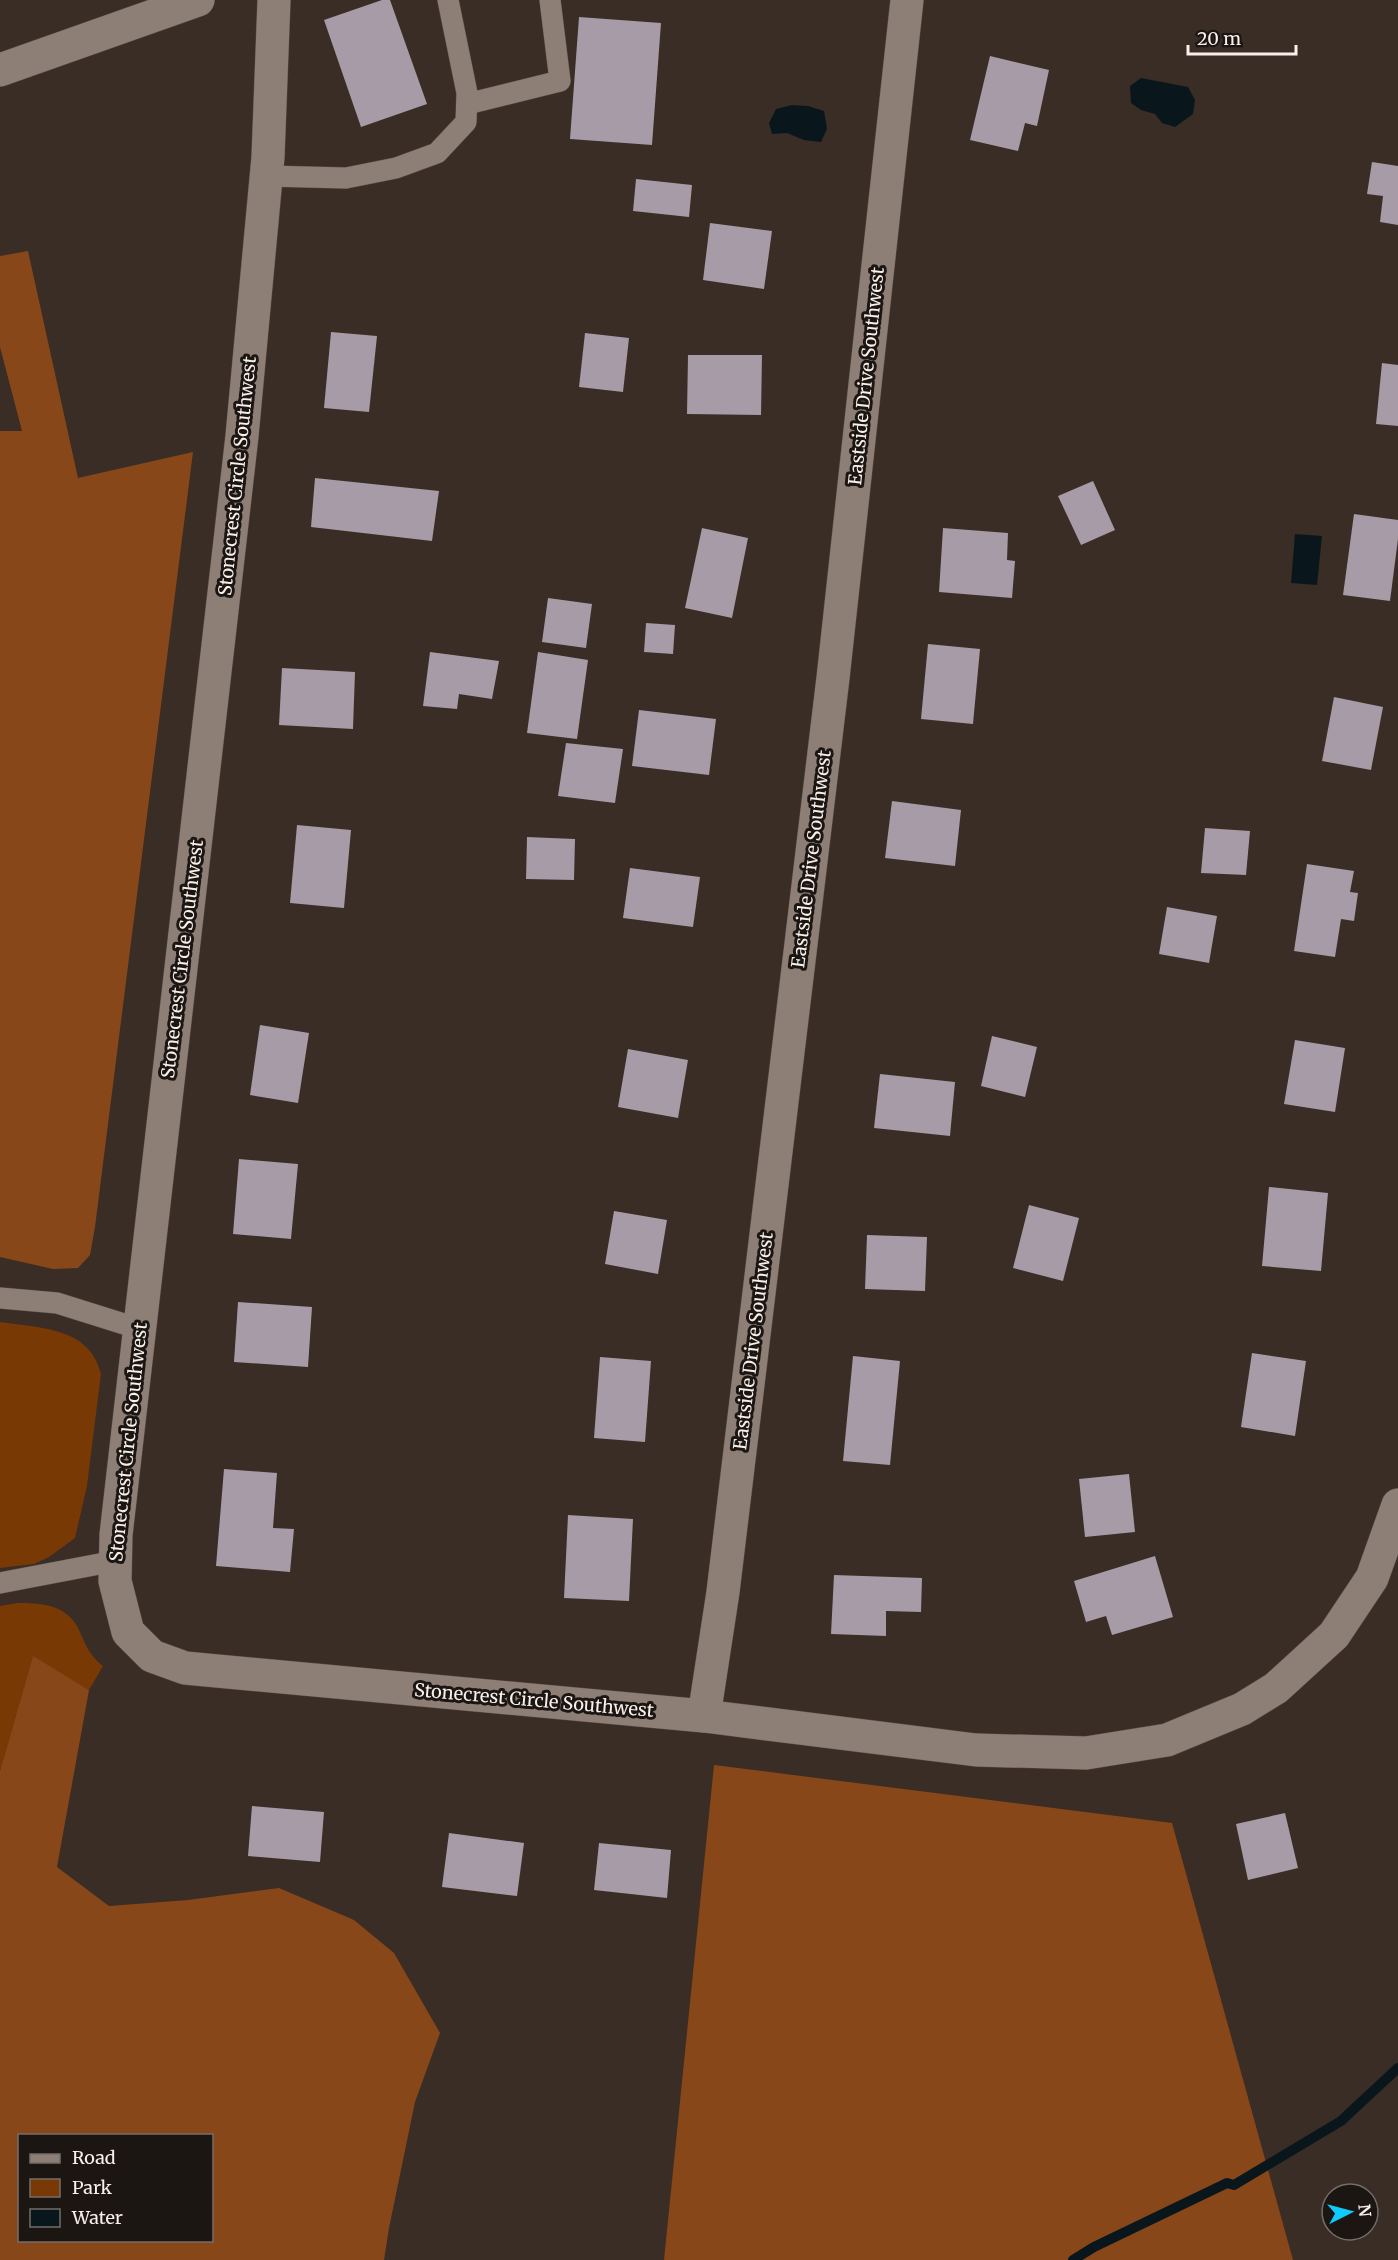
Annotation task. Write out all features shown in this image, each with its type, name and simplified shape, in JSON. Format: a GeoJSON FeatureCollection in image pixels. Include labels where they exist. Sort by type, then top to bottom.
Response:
{"type":"FeatureCollection","features":[{"type":"Feature","properties":{"kind":"street"},"geometry":{"type":"LineString","coordinates":[[0,70],[198,0]]}},
{"type":"Feature","properties":{"kind":"street","name":"Stonecrest Circle Southwest"},"geometry":{"type":"LineString","coordinates":[[274,0],[267,176],[242,436],[116,1535],[115,1581],[128,1632],[152,1656],[185,1668],[704,1716],[976,1750],[1086,1753],[1167,1740],[1242,1709],[1276,1688],[1334,1635],[1372,1578],[1398,1506]]}},
{"type":"Feature","properties":{"kind":"street","name":"Eastside Drive Southwest"},"geometry":{"type":"LineString","coordinates":[[704,1716],[723,1592],[833,678],[907,0]]}},
{"type":"Feature","properties":{"kind":"lane"},"geometry":{"type":"LineString","coordinates":[[267,176],[346,178],[396,168],[437,153],[466,122],[467,93],[448,0]]}},
{"type":"Feature","properties":{"kind":"lane"},"geometry":{"type":"LineString","coordinates":[[467,104],[560,81],[550,0]]}},
{"type":"Feature","properties":{"kind":"lane"},"geometry":{"type":"LineString","coordinates":[[0,1298],[57,1302],[140,1329]]}},
{"type":"Feature","properties":{"kind":"lane"},"geometry":{"type":"LineString","coordinates":[[0,1582],[115,1561]]}},
{"type":"Feature","properties":{"kind":"green space"},"geometry":{"type":"Polygon","coordinates":[[[0,1322],[47,1329],[75,1338],[95,1359],[101,1374],[87,1486],[75,1538],[49,1557],[34,1564],[0,1568],[0,1322]]]}},
{"type":"Feature","properties":{"kind":"green space"},"geometry":{"type":"Polygon","coordinates":[[[17,1603],[43,1604],[65,1613],[77,1626],[90,1653],[103,1666],[89,1690],[33,1657],[0,1771],[0,1606],[17,1603]]]}},
{"type":"Feature","properties":{"kind":"shaded area"},"geometry":{"type":"Polygon","coordinates":[[[28,251],[78,478],[193,452],[95,1227],[90,1255],[78,1268],[53,1269],[0,1257],[0,431],[22,431],[0,347],[0,256],[28,251]]]}},
{"type":"Feature","properties":{"kind":"shaded area"},"geometry":{"type":"Polygon","coordinates":[[[33,1656],[89,1690],[57,1867],[109,1906],[188,1900],[279,1888],[354,1920],[394,1953],[440,2033],[415,2102],[384,2260],[0,2260],[0,1771],[33,1656]]]}},
{"type":"Feature","properties":{"kind":"shaded area"},"geometry":{"type":"Polygon","coordinates":[[[714,1765],[1172,1823],[1293,2260],[664,2260],[714,1765]]]}},
{"type":"Feature","properties":{"kind":"water"},"geometry":{"type":"Polygon","coordinates":[[[1141,78],[1188,87],[1195,100],[1193,114],[1175,127],[1162,123],[1155,114],[1141,110],[1131,103],[1130,86],[1141,78]]]}},
{"type":"Feature","properties":{"kind":"water"},"geometry":{"type":"Polygon","coordinates":[[[792,105],[808,106],[824,111],[827,129],[821,142],[804,140],[787,133],[772,134],[769,123],[776,109],[792,105]]]}},
{"type":"Feature","properties":{"kind":"water"},"geometry":{"type":"Polygon","coordinates":[[[1295,534],[1322,536],[1317,585],[1291,583],[1295,534]]]}},
{"type":"Feature","properties":{"kind":"building"},"geometry":{"type":"Polygon","coordinates":[[[382,0],[390,0],[427,104],[361,127],[324,20],[382,0]]]}},
{"type":"Feature","properties":{"kind":"building"},"geometry":{"type":"Polygon","coordinates":[[[579,17],[661,23],[652,145],[570,139],[579,17]]]}},
{"type":"Feature","properties":{"kind":"building"},"geometry":{"type":"Polygon","coordinates":[[[990,56],[1049,70],[1037,126],[1025,123],[1018,151],[970,140],[990,56]]]}},
{"type":"Feature","properties":{"kind":"building"},"geometry":{"type":"Polygon","coordinates":[[[1372,162],[1398,166],[1398,225],[1380,222],[1383,196],[1367,194],[1372,162]]]}},
{"type":"Feature","properties":{"kind":"building"},"geometry":{"type":"Polygon","coordinates":[[[636,179],[692,185],[689,217],[633,211],[636,179]]]}},
{"type":"Feature","properties":{"kind":"building"},"geometry":{"type":"Polygon","coordinates":[[[710,223],[772,231],[764,289],[703,280],[710,223]]]}},
{"type":"Feature","properties":{"kind":"building"},"geometry":{"type":"Polygon","coordinates":[[[331,332],[377,336],[369,412],[324,408],[331,332]]]}},
{"type":"Feature","properties":{"kind":"building"},"geometry":{"type":"Polygon","coordinates":[[[585,333],[629,338],[623,392],[579,387],[585,333]]]}},
{"type":"Feature","properties":{"kind":"building"},"geometry":{"type":"Polygon","coordinates":[[[688,355],[762,355],[761,415],[687,414],[688,355]]]}},
{"type":"Feature","properties":{"kind":"building"},"geometry":{"type":"Polygon","coordinates":[[[1382,363],[1398,365],[1398,426],[1376,424],[1382,363]]]}},
{"type":"Feature","properties":{"kind":"building"},"geometry":{"type":"Polygon","coordinates":[[[315,478],[439,491],[432,541],[311,527],[315,478]]]}},
{"type":"Feature","properties":{"kind":"building"},"geometry":{"type":"Polygon","coordinates":[[[1093,481],[1115,530],[1081,545],[1058,496],[1093,481]]]}},
{"type":"Feature","properties":{"kind":"building"},"geometry":{"type":"Polygon","coordinates":[[[1354,514],[1398,520],[1398,539],[1390,601],[1343,595],[1354,514]]]}},
{"type":"Feature","properties":{"kind":"building"},"geometry":{"type":"Polygon","coordinates":[[[702,528],[748,538],[732,618],[685,608],[702,528]]]}},
{"type":"Feature","properties":{"kind":"building"},"geometry":{"type":"Polygon","coordinates":[[[943,528],[1008,533],[1007,560],[1015,561],[1012,598],[939,592],[943,528]]]}},
{"type":"Feature","properties":{"kind":"building"},"geometry":{"type":"Polygon","coordinates":[[[548,598],[592,604],[586,648],[542,642],[548,598]]]}},
{"type":"Feature","properties":{"kind":"building"},"geometry":{"type":"Polygon","coordinates":[[[646,623],[675,625],[673,654],[644,652],[646,623]]]}},
{"type":"Feature","properties":{"kind":"building"},"geometry":{"type":"Polygon","coordinates":[[[928,644],[980,649],[973,724],[921,719],[928,644]]]}},
{"type":"Feature","properties":{"kind":"building"},"geometry":{"type":"Polygon","coordinates":[[[430,652],[499,661],[492,699],[459,694],[457,709],[423,706],[430,652]]]}},
{"type":"Feature","properties":{"kind":"building"},"geometry":{"type":"Polygon","coordinates":[[[538,652],[588,660],[577,739],[527,733],[538,652]]]}},
{"type":"Feature","properties":{"kind":"building"},"geometry":{"type":"Polygon","coordinates":[[[282,668],[355,672],[353,729],[279,725],[282,668]]]}},
{"type":"Feature","properties":{"kind":"building"},"geometry":{"type":"Polygon","coordinates":[[[1334,697],[1383,707],[1371,770],[1322,761],[1334,697]]]}},
{"type":"Feature","properties":{"kind":"building"},"geometry":{"type":"Polygon","coordinates":[[[639,710],[716,719],[709,775],[632,766],[639,710]]]}},
{"type":"Feature","properties":{"kind":"building"},"geometry":{"type":"Polygon","coordinates":[[[566,743],[623,749],[615,803],[558,796],[566,743]]]}},
{"type":"Feature","properties":{"kind":"building"},"geometry":{"type":"Polygon","coordinates":[[[892,801],[961,810],[955,866],[885,858],[892,801]]]}},
{"type":"Feature","properties":{"kind":"building"},"geometry":{"type":"Polygon","coordinates":[[[297,825],[351,830],[344,908],[290,903],[297,825]]]}},
{"type":"Feature","properties":{"kind":"building"},"geometry":{"type":"Polygon","coordinates":[[[1205,828],[1250,831],[1246,875],[1201,873],[1205,828]]]}},
{"type":"Feature","properties":{"kind":"building"},"geometry":{"type":"Polygon","coordinates":[[[527,837],[575,839],[574,880],[526,879],[527,837]]]}},
{"type":"Feature","properties":{"kind":"building"},"geometry":{"type":"Polygon","coordinates":[[[1307,864],[1354,871],[1350,892],[1358,893],[1354,921],[1341,919],[1335,957],[1294,951],[1307,864]]]}},
{"type":"Feature","properties":{"kind":"building"},"geometry":{"type":"Polygon","coordinates":[[[630,868],[700,877],[693,927],[623,918],[630,868]]]}},
{"type":"Feature","properties":{"kind":"building"},"geometry":{"type":"Polygon","coordinates":[[[1167,907],[1217,916],[1209,963],[1159,954],[1167,907]]]}},
{"type":"Feature","properties":{"kind":"building"},"geometry":{"type":"Polygon","coordinates":[[[260,1025],[309,1033],[298,1103],[250,1095],[260,1025]]]}},
{"type":"Feature","properties":{"kind":"building"},"geometry":{"type":"Polygon","coordinates":[[[992,1036],[1037,1047],[1025,1097],[981,1086],[992,1036]]]}},
{"type":"Feature","properties":{"kind":"building"},"geometry":{"type":"Polygon","coordinates":[[[1295,1040],[1345,1048],[1335,1112],[1284,1104],[1295,1040]]]}},
{"type":"Feature","properties":{"kind":"building"},"geometry":{"type":"Polygon","coordinates":[[[628,1049],[688,1060],[678,1118],[618,1107],[628,1049]]]}},
{"type":"Feature","properties":{"kind":"building"},"geometry":{"type":"Polygon","coordinates":[[[880,1074],[955,1082],[950,1136],[874,1128],[880,1074]]]}},
{"type":"Feature","properties":{"kind":"building"},"geometry":{"type":"Polygon","coordinates":[[[239,1159],[298,1164],[291,1239],[233,1234],[239,1159]]]}},
{"type":"Feature","properties":{"kind":"building"},"geometry":{"type":"Polygon","coordinates":[[[1269,1187],[1328,1193],[1321,1271],[1262,1266],[1269,1187]]]}},
{"type":"Feature","properties":{"kind":"building"},"geometry":{"type":"Polygon","coordinates":[[[1029,1205],[1079,1218],[1063,1281],[1013,1268],[1029,1205]]]}},
{"type":"Feature","properties":{"kind":"building"},"geometry":{"type":"Polygon","coordinates":[[[614,1211],[667,1220],[658,1274],[605,1264],[614,1211]]]}},
{"type":"Feature","properties":{"kind":"building"},"geometry":{"type":"Polygon","coordinates":[[[867,1235],[927,1237],[925,1291],[865,1289],[867,1235]]]}},
{"type":"Feature","properties":{"kind":"building"},"geometry":{"type":"Polygon","coordinates":[[[238,1302],[312,1307],[308,1367],[234,1362],[238,1302]]]}},
{"type":"Feature","properties":{"kind":"building"},"geometry":{"type":"Polygon","coordinates":[[[1252,1353],[1306,1361],[1295,1436],[1241,1427],[1252,1353]]]}},
{"type":"Feature","properties":{"kind":"building"},"geometry":{"type":"Polygon","coordinates":[[[853,1356],[900,1361],[890,1465],[843,1461],[853,1356]]]}},
{"type":"Feature","properties":{"kind":"building"},"geometry":{"type":"Polygon","coordinates":[[[600,1357],[651,1361],[645,1442],[594,1438],[600,1357]]]}},
{"type":"Feature","properties":{"kind":"building"},"geometry":{"type":"Polygon","coordinates":[[[224,1469],[277,1473],[273,1528],[294,1529],[290,1572],[216,1566],[224,1469]]]}},
{"type":"Feature","properties":{"kind":"building"},"geometry":{"type":"Polygon","coordinates":[[[1129,1474],[1135,1532],[1085,1537],[1079,1479],[1129,1474]]]}},
{"type":"Feature","properties":{"kind":"building"},"geometry":{"type":"Polygon","coordinates":[[[568,1515],[633,1519],[629,1601],[564,1598],[568,1515]]]}},
{"type":"Feature","properties":{"kind":"building"},"geometry":{"type":"Polygon","coordinates":[[[1155,1556],[1173,1617],[1112,1635],[1106,1616],[1086,1622],[1074,1581],[1155,1556]]]}},
{"type":"Feature","properties":{"kind":"building"},"geometry":{"type":"Polygon","coordinates":[[[834,1575],[922,1578],[921,1612],[886,1611],[886,1636],[831,1634],[834,1575]]]}},
{"type":"Feature","properties":{"kind":"building"},"geometry":{"type":"Polygon","coordinates":[[[252,1806],[324,1812],[320,1862],[248,1856],[252,1806]]]}},
{"type":"Feature","properties":{"kind":"building"},"geometry":{"type":"Polygon","coordinates":[[[1285,1813],[1298,1868],[1248,1880],[1236,1824],[1285,1813]]]}},
{"type":"Feature","properties":{"kind":"building"},"geometry":{"type":"Polygon","coordinates":[[[449,1833],[524,1843],[517,1896],[442,1887],[449,1833]]]}},
{"type":"Feature","properties":{"kind":"building"},"geometry":{"type":"Polygon","coordinates":[[[599,1843],[671,1850],[667,1898],[594,1890],[599,1843]]]}},
{"type":"Feature","properties":{"kind":"waterway"},"geometry":{"type":"LineString","coordinates":[[1073,2260],[1094,2247],[1227,2183],[1234,2185],[1341,2121],[1398,2068]]}}]}
